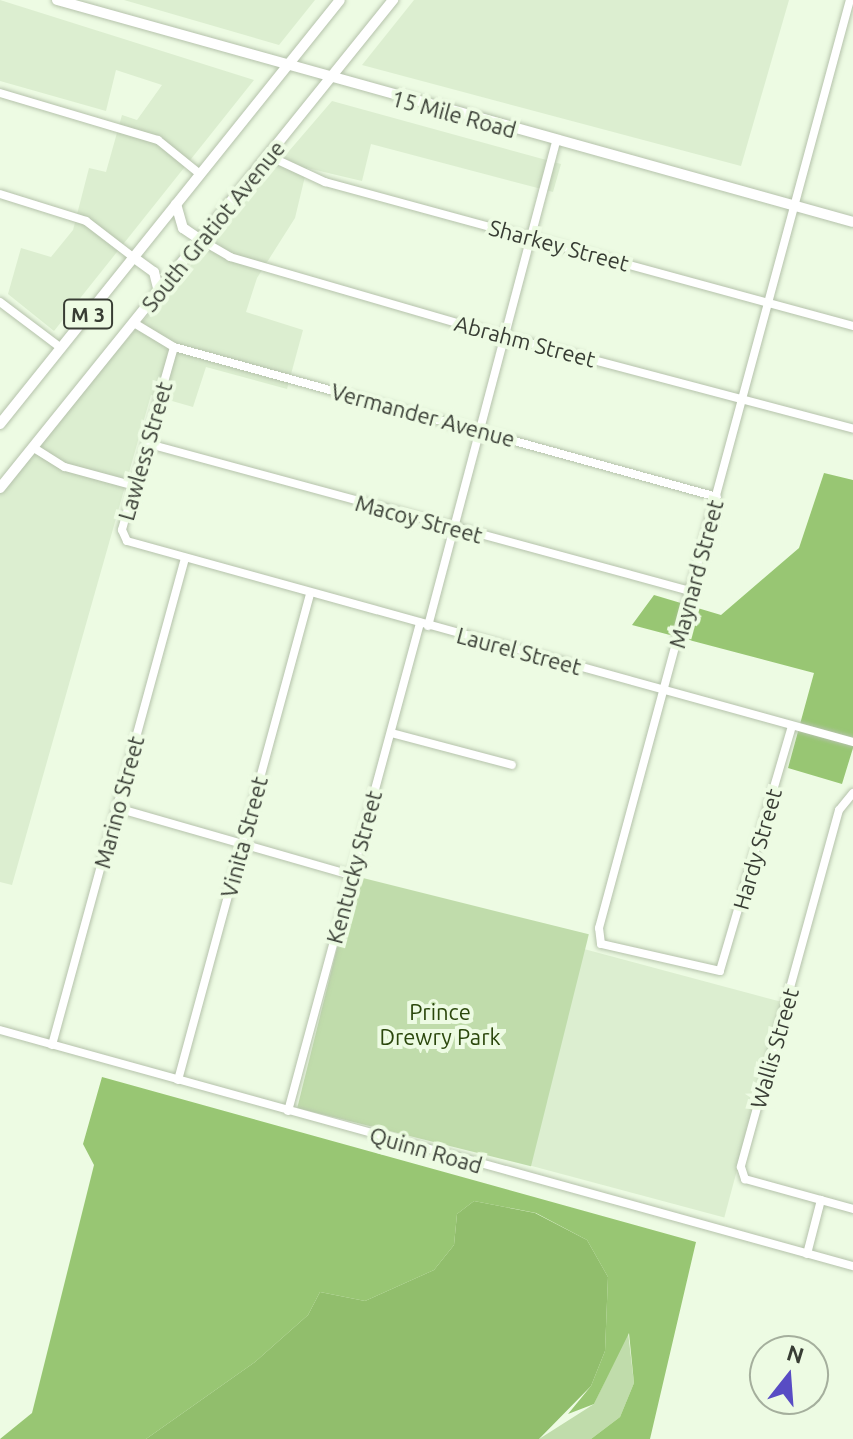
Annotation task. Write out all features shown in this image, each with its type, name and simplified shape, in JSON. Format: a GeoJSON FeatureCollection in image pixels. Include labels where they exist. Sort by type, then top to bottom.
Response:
{"type":"FeatureCollection","features":[{"type":"Feature","properties":{"kind":"main road","name":"15 Mile Road"},"geometry":{"type":"LineString","coordinates":[[57,0],[331,81],[853,222]]}},
{"type":"Feature","properties":{"kind":"main road","name":"South Gratiot Avenue"},"geometry":{"type":"LineString","coordinates":[[0,424],[340,0]]}},
{"type":"Feature","properties":{"kind":"main road","name":"South Gratiot Avenue"},"geometry":{"type":"LineString","coordinates":[[0,488],[331,81],[393,0]]}},
{"type":"Feature","properties":{"kind":"main road"},"geometry":{"type":"LineString","coordinates":[[176,204],[183,228],[201,240]]}},
{"type":"Feature","properties":{"kind":"main road"},"geometry":{"type":"LineString","coordinates":[[133,257],[154,272],[159,292]]}},
{"type":"Feature","properties":{"kind":"street","name":"Maynard Street"},"geometry":{"type":"LineString","coordinates":[[720,971],[598,940],[850,0]]}},
{"type":"Feature","properties":{"kind":"street"},"geometry":{"type":"LineString","coordinates":[[0,93],[158,140],[201,175]]}},
{"type":"Feature","properties":{"kind":"street","name":"Kentucky Street"},"geometry":{"type":"LineString","coordinates":[[288,1111],[391,733],[454,529],[556,142]]}},
{"type":"Feature","properties":{"kind":"street","name":"Sharkey Street"},"geometry":{"type":"LineString","coordinates":[[269,156],[309,178],[853,326]]}},
{"type":"Feature","properties":{"kind":"street"},"geometry":{"type":"LineString","coordinates":[[0,194],[86,221],[133,257]]}},
{"type":"Feature","properties":{"kind":"street","name":"Abrahm Street"},"geometry":{"type":"LineString","coordinates":[[201,240],[230,257],[506,337],[853,429]]}},
{"type":"Feature","properties":{"kind":"street"},"geometry":{"type":"LineString","coordinates":[[0,302],[61,348]]}},
{"type":"Feature","properties":{"kind":"street","name":"Vermander Avenue"},"geometry":{"type":"LineString","coordinates":[[134,323],[174,347],[717,497]]}},
{"type":"Feature","properties":{"kind":"street","name":"Lawless Street"},"geometry":{"type":"LineString","coordinates":[[174,347],[123,537],[185,558]]}},
{"type":"Feature","properties":{"kind":"street","name":"Macoy Street"},"geometry":{"type":"LineString","coordinates":[[149,444],[690,591]]}},
{"type":"Feature","properties":{"kind":"street"},"geometry":{"type":"LineString","coordinates":[[34,448],[65,467],[135,486]]}},
{"type":"Feature","properties":{"kind":"street","name":"Laurel Street"},"geometry":{"type":"LineString","coordinates":[[185,558],[853,742]]}},
{"type":"Feature","properties":{"kind":"street","name":"Marino Street"},"geometry":{"type":"LineString","coordinates":[[52,1045],[185,558]]}},
{"type":"Feature","properties":{"kind":"street","name":"Vinita Street"},"geometry":{"type":"LineString","coordinates":[[178,1080],[310,594]]}},
{"type":"Feature","properties":{"kind":"street","name":"Hardy Street"},"geometry":{"type":"LineString","coordinates":[[720,971],[792,726]]}},
{"type":"Feature","properties":{"kind":"street"},"geometry":{"type":"LineString","coordinates":[[391,733],[512,765]]}},
{"type":"Feature","properties":{"kind":"street","name":"Wallis Street"},"geometry":{"type":"LineString","coordinates":[[821,1200],[745,1179],[741,1167],[839,810],[853,793]]}},
{"type":"Feature","properties":{"kind":"street"},"geometry":{"type":"LineString","coordinates":[[117,808],[351,875]]}},
{"type":"Feature","properties":{"kind":"street","name":"Quinn Road"},"geometry":{"type":"LineString","coordinates":[[0,1030],[853,1266]]}},
{"type":"Feature","properties":{"kind":"street"},"geometry":{"type":"LineString","coordinates":[[807,1254],[821,1200],[853,1209]]}},
{"type":"Feature","properties":{"kind":"shaded area"},"geometry":{"type":"Polygon","coordinates":[[[0,0],[254,80],[54,331],[8,294],[21,248],[51,257],[73,230],[89,168],[106,172],[122,115],[137,120],[162,85],[116,70],[106,111],[0,81],[0,0]]]}},
{"type":"Feature","properties":{"kind":"shaded area"},"geometry":{"type":"Polygon","coordinates":[[[124,0],[315,0],[279,45],[124,0]]]}},
{"type":"Feature","properties":{"kind":"shaded area"},"geometry":{"type":"Polygon","coordinates":[[[414,0],[789,0],[741,166],[362,65],[414,0]]]}},
{"type":"Feature","properties":{"kind":"shaded area"},"geometry":{"type":"Polygon","coordinates":[[[332,101],[561,164],[553,192],[371,144],[362,181],[307,168],[295,218],[257,278],[246,312],[303,330],[287,389],[206,367],[193,407],[151,395],[12,885],[0,882],[0,487],[332,101]]]}},
{"type":"Feature","properties":{"kind":"shaded area"},"geometry":{"type":"Polygon","coordinates":[[[824,473],[853,480],[853,748],[842,784],[788,768],[814,673],[632,625],[654,595],[721,615],[799,548],[824,473]]]}},
{"type":"Feature","properties":{"kind":"shaded area"},"geometry":{"type":"Polygon","coordinates":[[[584,949],[782,1002],[724,1217],[526,1164],[584,949]]]}},
{"type":"Feature","properties":{"kind":"shaded area"},"geometry":{"type":"Polygon","coordinates":[[[102,1077],[696,1242],[650,1439],[591,1439],[620,1417],[634,1383],[629,1333],[594,1404],[568,1414],[591,1386],[605,1351],[608,1277],[587,1240],[536,1213],[474,1201],[457,1214],[454,1245],[434,1270],[365,1301],[320,1292],[308,1315],[255,1362],[146,1439],[0,1439],[32,1413],[94,1165],[83,1144],[102,1077]]]}},
{"type":"Feature","properties":{"kind":"shaded area"},"geometry":{"type":"Polygon","coordinates":[[[474,1201],[535,1213],[587,1240],[608,1277],[605,1351],[591,1386],[539,1439],[146,1439],[255,1362],[308,1315],[320,1292],[365,1301],[434,1270],[454,1245],[457,1214],[474,1201]]]}},
{"type":"Feature","properties":{"kind":"green space","name":"Prince Drewry Park"},"geometry":{"type":"Polygon","coordinates":[[[355,876],[589,934],[531,1166],[297,1108],[355,876]]]}},
{"type":"Feature","properties":{"kind":"green space"},"geometry":{"type":"Polygon","coordinates":[[[628,1332],[634,1383],[620,1417],[591,1439],[539,1439],[594,1404],[628,1332]]]}}]}
